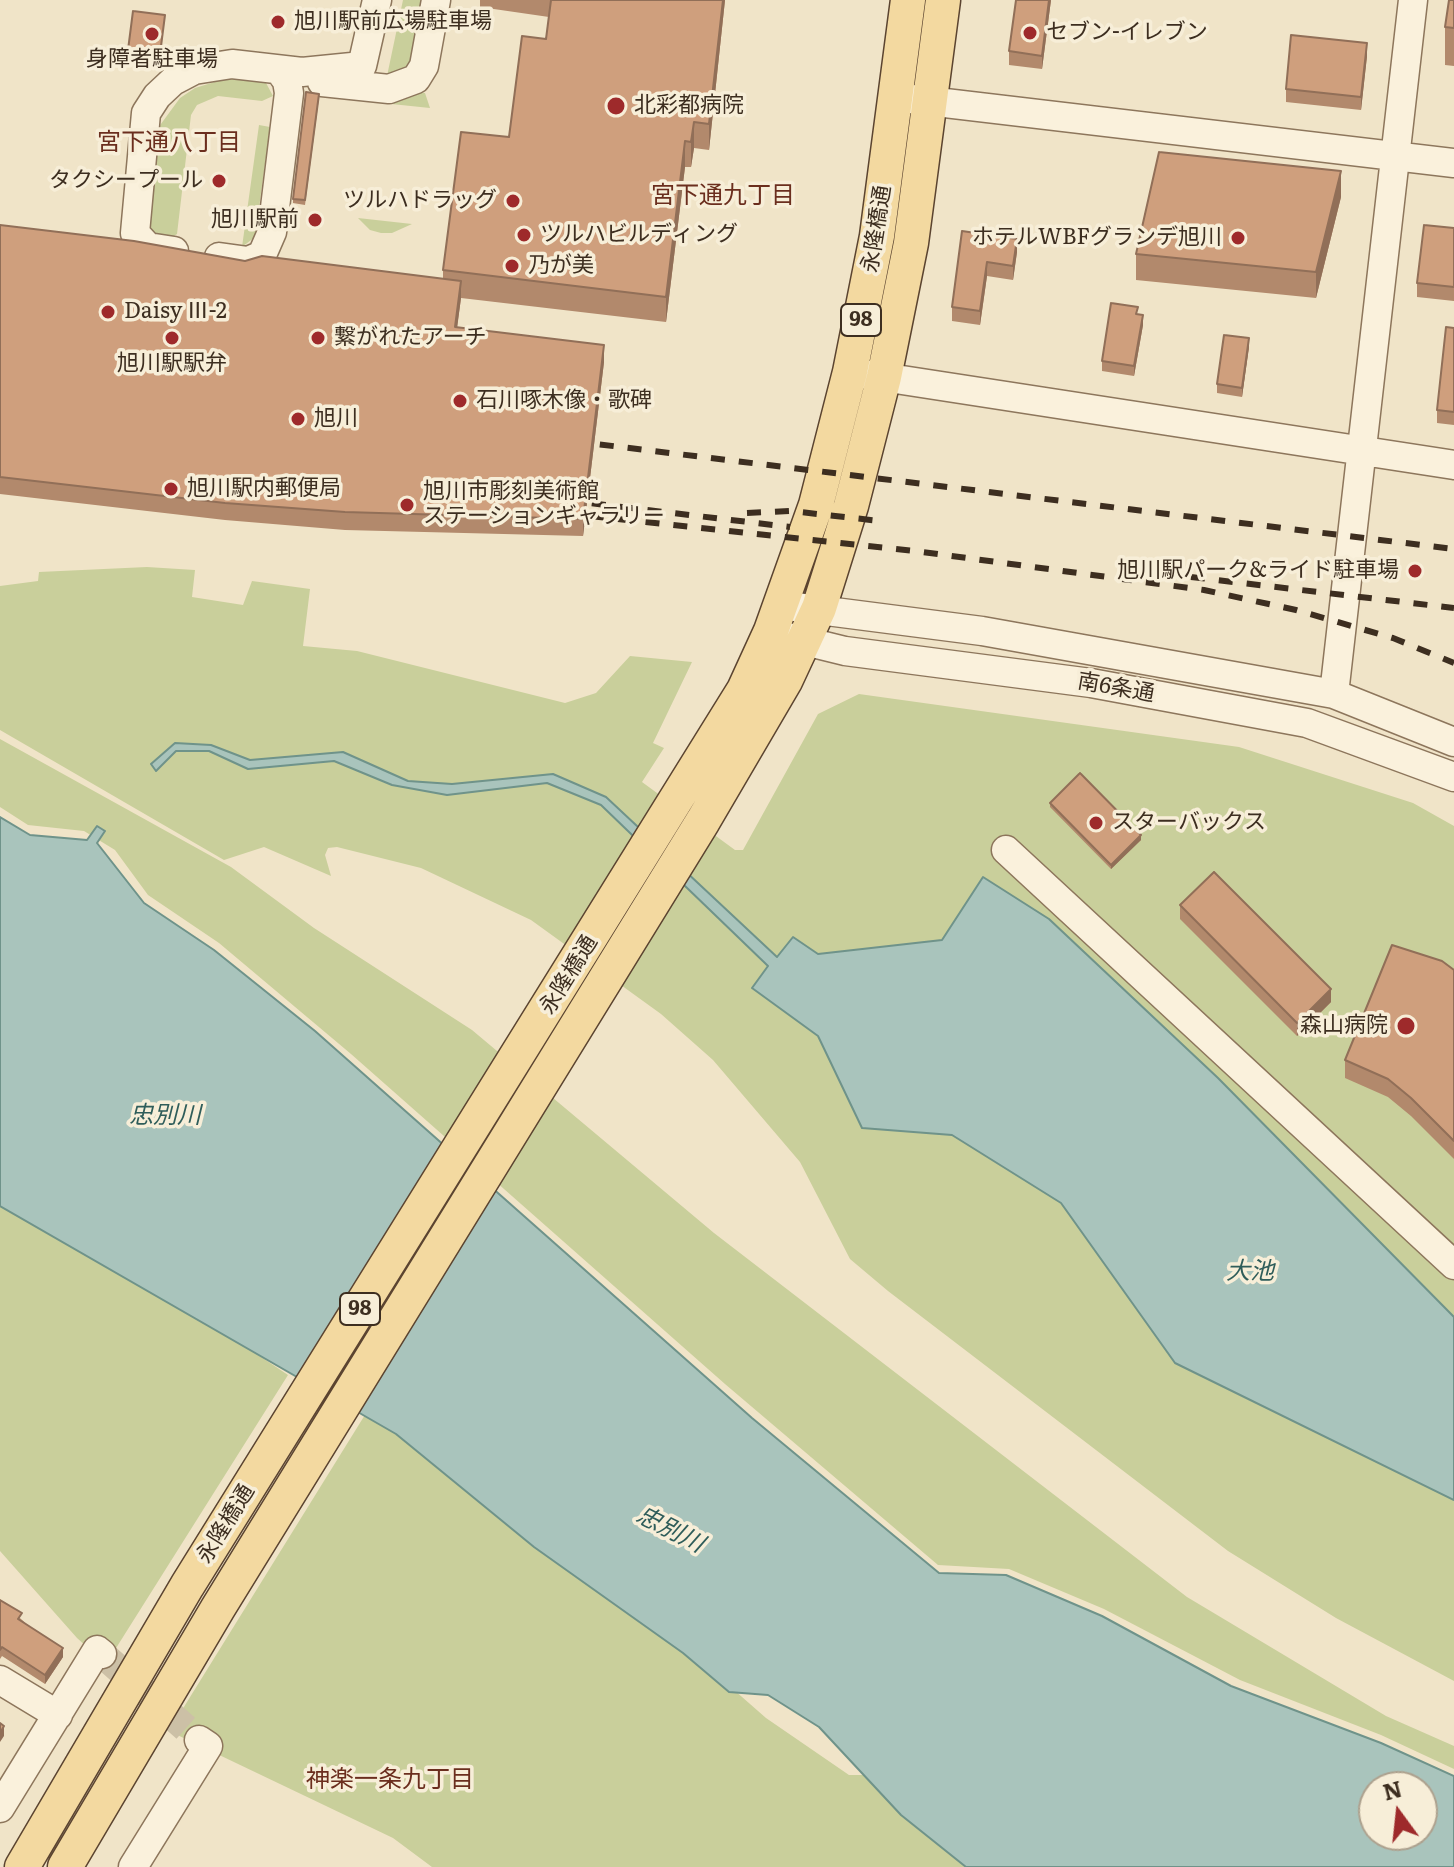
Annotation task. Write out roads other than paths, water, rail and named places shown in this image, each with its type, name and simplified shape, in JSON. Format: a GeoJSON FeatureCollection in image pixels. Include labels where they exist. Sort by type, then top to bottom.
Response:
{"type":"FeatureCollection","features":[{"type":"Feature","properties":{"kind":"main road","name":"永隆橋通"},"geometry":{"type":"LineString","coordinates":[[584,982],[703,821],[785,681],[784,627],[850,372],[877,236],[908,0]]}},
{"type":"Feature","properties":{"kind":"main road","name":"永隆橋通"},"geometry":{"type":"LineString","coordinates":[[22,1867],[187,1586],[584,982],[680,797],[744,690],[784,627],[819,608],[851,506],[884,377],[911,243],[932,102],[943,0]]}},
{"type":"Feature","properties":{"kind":"main road","name":"永隆橋通"},"geometry":{"type":"LineString","coordinates":[[65,1867],[546,1043]]}},
{"type":"Feature","properties":{"kind":"street"},"geometry":{"type":"LineString","coordinates":[[284,82],[302,72],[362,66],[377,0]]}},
{"type":"Feature","properties":{"kind":"street"},"geometry":{"type":"LineString","coordinates":[[284,82],[272,232],[262,255],[248,261],[148,247],[141,243],[134,222],[146,113],[157,96],[173,81],[194,70],[232,64],[300,85],[314,81],[389,89],[409,84],[424,69],[436,0]]}},
{"type":"Feature","properties":{"kind":"street"},"geometry":{"type":"LineString","coordinates":[[1334,694],[1413,0]]}},
{"type":"Feature","properties":{"kind":"street"},"geometry":{"type":"LineString","coordinates":[[896,97],[1454,163]]}},
{"type":"Feature","properties":{"kind":"street"},"geometry":{"type":"LineString","coordinates":[[850,372],[1454,465]]}},
{"type":"Feature","properties":{"kind":"street","name":"南6条通"},"geometry":{"type":"LineString","coordinates":[[819,608],[982,631],[1334,694],[1454,742]]}},
{"type":"Feature","properties":{"kind":"street","name":"南6条通"},"geometry":{"type":"LineString","coordinates":[[784,627],[1307,723],[1454,777]]}},
{"type":"Feature","properties":{"kind":"street"},"geometry":{"type":"LineString","coordinates":[[1006,850],[1454,1265]]}},
{"type":"Feature","properties":{"kind":"street"},"geometry":{"type":"LineString","coordinates":[[0,1808],[97,1650],[102,1654]]}},
{"type":"Feature","properties":{"kind":"street"},"geometry":{"type":"LineString","coordinates":[[0,1680],[58,1715]]}},
{"type":"Feature","properties":{"kind":"street"},"geometry":{"type":"LineString","coordinates":[[133,1867],[208,1746],[199,1740]]}},
{"type":"Feature","properties":{"kind":"water","name":"大池"},"geometry":{"type":"Polygon","coordinates":[[[175,743],[211,745],[250,760],[343,752],[408,781],[452,784],[553,774],[606,797],[777,957],[793,937],[818,954],[942,940],[983,877],[1049,919],[1218,1078],[1454,1317],[1454,1500],[1175,1363],[1061,1203],[952,1135],[862,1128],[818,1036],[752,988],[768,966],[601,805],[547,783],[447,795],[392,785],[334,761],[248,769],[209,751],[176,751],[156,771],[151,764],[175,743]]]}},
{"type":"Feature","properties":{"kind":"water","name":"忠別川"},"geometry":{"type":"Polygon","coordinates":[[[0,817],[30,835],[87,840],[97,826],[105,831],[97,843],[144,903],[214,950],[315,1031],[752,1418],[939,1573],[1006,1575],[1102,1616],[1231,1686],[1381,1743],[1454,1776],[1454,1867],[966,1867],[901,1815],[819,1727],[768,1695],[729,1692],[683,1653],[534,1547],[396,1434],[0,1206],[0,817]]]}},
{"type":"Feature","properties":{"kind":"tunnel"},"geometry":{"type":"LineString","coordinates":[[102,1654],[199,1740]]}},
{"type":"Feature","properties":{"kind":"railway"},"geometry":{"type":"LineString","coordinates":[[572,441],[1454,549]]}},
{"type":"Feature","properties":{"kind":"railway"},"geometry":{"type":"LineString","coordinates":[[564,500],[790,527]]}},
{"type":"Feature","properties":{"kind":"railway"},"geometry":{"type":"LineString","coordinates":[[747,513],[791,511],[880,521]]}},
{"type":"Feature","properties":{"kind":"railway"},"geometry":{"type":"LineString","coordinates":[[562,513],[915,551],[1204,590],[1296,610],[1393,638],[1454,663]]}},
{"type":"Feature","properties":{"kind":"railway"},"geometry":{"type":"LineString","coordinates":[[1191,577],[1454,608]]}},
{"type":"Feature","properties":{"kind":"place","name":"旭川駅前広場駐車場"},"geometry":{"type":"Point","coordinates":[278,22]}},
{"type":"Feature","properties":{"kind":"place","name":"セブン-イレブン"},"geometry":{"type":"Point","coordinates":[1030,33]}},
{"type":"Feature","properties":{"kind":"place","name":"身障者駐車場"},"geometry":{"type":"Point","coordinates":[152,34]}},
{"type":"Feature","properties":{"kind":"place","name":"北彩都病院"},"geometry":{"type":"Point","coordinates":[616,106]}},
{"type":"Feature","properties":{"kind":"place","name":"タクシープール"},"geometry":{"type":"Point","coordinates":[219,181]}},
{"type":"Feature","properties":{"kind":"place","name":"ツルハドラッグ"},"geometry":{"type":"Point","coordinates":[513,201]}},
{"type":"Feature","properties":{"kind":"place","name":"旭川駅前"},"geometry":{"type":"Point","coordinates":[315,220]}},
{"type":"Feature","properties":{"kind":"place","name":"ツルハビルディング"},"geometry":{"type":"Point","coordinates":[524,235]}},
{"type":"Feature","properties":{"kind":"place","name":"ホテルWBFグランデ旭川"},"geometry":{"type":"Point","coordinates":[1238,238]}},
{"type":"Feature","properties":{"kind":"place","name":"乃が美"},"geometry":{"type":"Point","coordinates":[512,266]}},
{"type":"Feature","properties":{"kind":"place","name":"Daisy Ⅲ-2"},"geometry":{"type":"Point","coordinates":[108,312]}},
{"type":"Feature","properties":{"kind":"place","name":"旭川駅駅弁"},"geometry":{"type":"Point","coordinates":[172,338]}},
{"type":"Feature","properties":{"kind":"place","name":"繋がれたアーチ"},"geometry":{"type":"Point","coordinates":[318,338]}},
{"type":"Feature","properties":{"kind":"place","name":"石川啄木像・歌碑"},"geometry":{"type":"Point","coordinates":[460,401]}},
{"type":"Feature","properties":{"kind":"place","name":"旭川"},"geometry":{"type":"Point","coordinates":[298,419]}},
{"type":"Feature","properties":{"kind":"place","name":"旭川駅内郵便局"},"geometry":{"type":"Point","coordinates":[171,489]}},
{"type":"Feature","properties":{"kind":"place","name":"旭川市彫刻美術館 ステーションギャラリー"},"geometry":{"type":"Point","coordinates":[407,505]}},
{"type":"Feature","properties":{"kind":"place","name":"旭川駅パーク&ライド駐車場"},"geometry":{"type":"Point","coordinates":[1415,571]}},
{"type":"Feature","properties":{"kind":"place","name":"スターバックス"},"geometry":{"type":"Point","coordinates":[1096,823]}},
{"type":"Feature","properties":{"kind":"place","name":"森山病院"},"geometry":{"type":"Point","coordinates":[1406,1026]}},
{"type":"Feature","properties":{"kind":"district","name":"宮下通八丁目"},"geometry":{"type":"Point","coordinates":[169,143]}},
{"type":"Feature","properties":{"kind":"district","name":"宮下通九丁目"},"geometry":{"type":"Point","coordinates":[723,196]}},
{"type":"Feature","properties":{"kind":"district","name":"神楽一条九丁目"},"geometry":{"type":"Point","coordinates":[390,1780]}}]}
